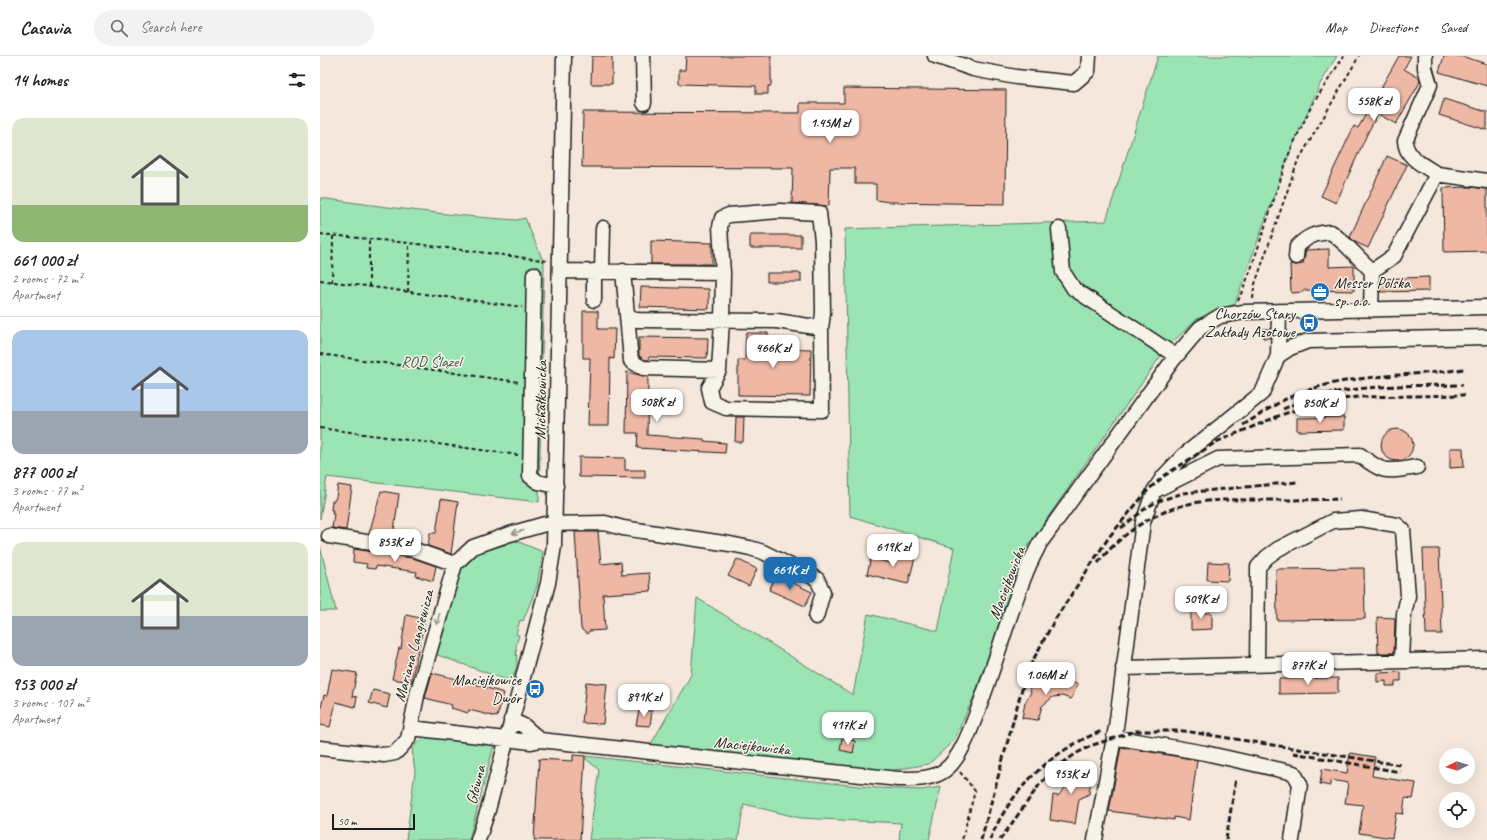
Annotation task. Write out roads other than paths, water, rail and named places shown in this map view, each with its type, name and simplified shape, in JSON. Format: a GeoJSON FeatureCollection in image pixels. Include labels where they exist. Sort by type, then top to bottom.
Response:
{"type":"FeatureCollection","features":[{"type":"Feature","properties":{"kind":"street","name":"Michałkowicka"},"geometry":{"type":"LineString","coordinates":[[506,739],[548,583],[555,524],[564,56]]}},
{"type":"Feature","properties":{"kind":"street"},"geometry":{"type":"LineString","coordinates":[[643,56],[644,102]]}},
{"type":"Feature","properties":{"kind":"street"},"geometry":{"type":"LineString","coordinates":[[935,56],[973,69],[1016,77],[1074,83],[1088,71],[1089,56]]}},
{"type":"Feature","properties":{"kind":"street"},"geometry":{"type":"LineString","coordinates":[[1425,56],[1425,68],[1430,85],[1405,141],[1405,149],[1411,157],[1437,174],[1487,181]]}},
{"type":"Feature","properties":{"kind":"street"},"geometry":{"type":"LineString","coordinates":[[1372,271],[1394,256],[1437,174]]}},
{"type":"Feature","properties":{"kind":"street"},"geometry":{"type":"LineString","coordinates":[[780,211],[819,213],[822,249],[823,313],[820,328],[822,410],[726,408],[712,402],[709,388],[719,370],[723,273],[720,227],[722,218],[729,215],[780,211]]}},
{"type":"Feature","properties":{"kind":"street"},"geometry":{"type":"LineString","coordinates":[[594,300],[603,228]]}},
{"type":"Feature","properties":{"kind":"street"},"geometry":{"type":"LineString","coordinates":[[1059,229],[1063,272],[1074,289],[1176,356]]}},
{"type":"Feature","properties":{"kind":"street"},"geometry":{"type":"LineString","coordinates":[[1296,257],[1297,247],[1304,239],[1318,233],[1331,232],[1372,271],[1371,310]]}},
{"type":"Feature","properties":{"kind":"street"},"geometry":{"type":"LineString","coordinates":[[560,267],[598,271],[723,273]]}},
{"type":"Feature","properties":{"kind":"street"},"geometry":{"type":"LineString","coordinates":[[623,271],[631,361],[643,368],[719,370]]}},
{"type":"Feature","properties":{"kind":"street"},"geometry":{"type":"LineString","coordinates":[[534,274],[530,476],[538,482],[556,486]]}},
{"type":"Feature","properties":{"kind":"street","name":"Maciejkowicka"},"geometry":{"type":"LineString","coordinates":[[411,728],[531,742],[540,740],[898,778],[920,778],[940,773],[952,764],[968,736],[993,672],[1025,575],[1040,542],[1176,356],[1200,328],[1220,316],[1251,312],[1487,307]]}},
{"type":"Feature","properties":{"kind":"street"},"geometry":{"type":"LineString","coordinates":[[1095,840],[1114,737],[1143,522],[1154,491],[1164,476],[1183,456],[1262,393],[1278,356],[1279,312]]}},
{"type":"Feature","properties":{"kind":"street"},"geometry":{"type":"LineString","coordinates":[[627,315],[637,320],[777,321],[820,328]]}},
{"type":"Feature","properties":{"kind":"street"},"geometry":{"type":"LineString","coordinates":[[1278,356],[1290,348],[1308,341],[1487,337]]}},
{"type":"Feature","properties":{"kind":"street"},"geometry":{"type":"LineString","coordinates":[[1154,491],[1218,459],[1360,455],[1376,468],[1386,471],[1417,467]]}},
{"type":"Feature","properties":{"kind":"street"},"geometry":{"type":"LineString","coordinates":[[1257,665],[1258,567],[1266,557],[1278,549],[1333,521],[1360,519],[1397,526],[1403,530],[1408,596],[1404,614],[1402,661]]}},
{"type":"Feature","properties":{"kind":"street"},"geometry":{"type":"LineString","coordinates":[[329,536],[415,550],[455,564],[473,547],[540,525],[605,523],[630,529],[730,544],[763,552],[817,579],[823,592],[816,617]]}},
{"type":"Feature","properties":{"kind":"street","name":"Mariana Langiewicza"},"geometry":{"type":"LineString","coordinates":[[320,748],[374,754],[395,753],[408,739],[418,691],[455,564]]}},
{"type":"Feature","properties":{"kind":"street"},"geometry":{"type":"LineString","coordinates":[[1123,668],[1487,659]]}},
{"type":"Feature","properties":{"kind":"street"},"geometry":{"type":"LineString","coordinates":[[511,720],[524,726],[540,740]]}},
{"type":"Feature","properties":{"kind":"street"},"geometry":{"type":"LineString","coordinates":[[1114,737],[1205,753],[1294,774],[1300,784],[1292,840]]}},
{"type":"Feature","properties":{"kind":"street","name":"Główna"},"geometry":{"type":"LineString","coordinates":[[478,840],[488,810],[506,739]]}},
{"type":"Feature","properties":{"kind":"railway"},"geometry":{"type":"LineString","coordinates":[[1243,425],[1282,401],[1315,388],[1357,379],[1464,369]]}},
{"type":"Feature","properties":{"kind":"railway"},"geometry":{"type":"LineString","coordinates":[[1283,409],[1326,394],[1348,390],[1394,386],[1463,385]]}},
{"type":"Feature","properties":{"kind":"railway"},"geometry":{"type":"LineString","coordinates":[[981,840],[1021,692],[1032,662],[1054,621],[1109,537],[1148,490],[1164,476],[1216,442],[1281,415],[1318,402],[1358,397],[1465,395]]}},
{"type":"Feature","properties":{"kind":"railway"},"geometry":{"type":"LineString","coordinates":[[1121,528],[1156,502],[1183,493],[1297,482]]}},
{"type":"Feature","properties":{"kind":"railway"},"geometry":{"type":"LineString","coordinates":[[1098,563],[1108,551],[1130,531],[1156,516],[1185,505],[1222,500],[1340,499]]}},
{"type":"Feature","properties":{"kind":"railway"},"geometry":{"type":"LineString","coordinates":[[990,840],[1009,805],[1035,774],[1066,749],[1102,731]]}},
{"type":"Feature","properties":{"kind":"railway"},"geometry":{"type":"LineString","coordinates":[[1000,840],[1040,784],[1057,767],[1077,753],[1093,745],[1136,731],[1184,731],[1400,765]]}},
{"type":"Feature","properties":{"kind":"railway"},"geometry":{"type":"LineString","coordinates":[[1293,753],[1400,772]]}},
{"type":"Feature","properties":{"kind":"railway"},"geometry":{"type":"LineString","coordinates":[[1226,840],[1236,778]]}},
{"type":"Feature","properties":{"kind":"place","name":"Messer Polska sp. o.o."},"geometry":{"type":"Point","coordinates":[1320,292]}},
{"type":"Feature","properties":{"kind":"place","name":"Chorzów Stary Zakłady Azotowe"},"geometry":{"type":"Point","coordinates":[1309,323]}},
{"type":"Feature","properties":{"kind":"place","name":"Maciejkowice Dwór"},"geometry":{"type":"Point","coordinates":[535,689]}},
{"type":"Feature","properties":{"kind":"park label","name":"ROD Ślązel"},"geometry":{"type":"Point","coordinates":[431,362]}}]}
